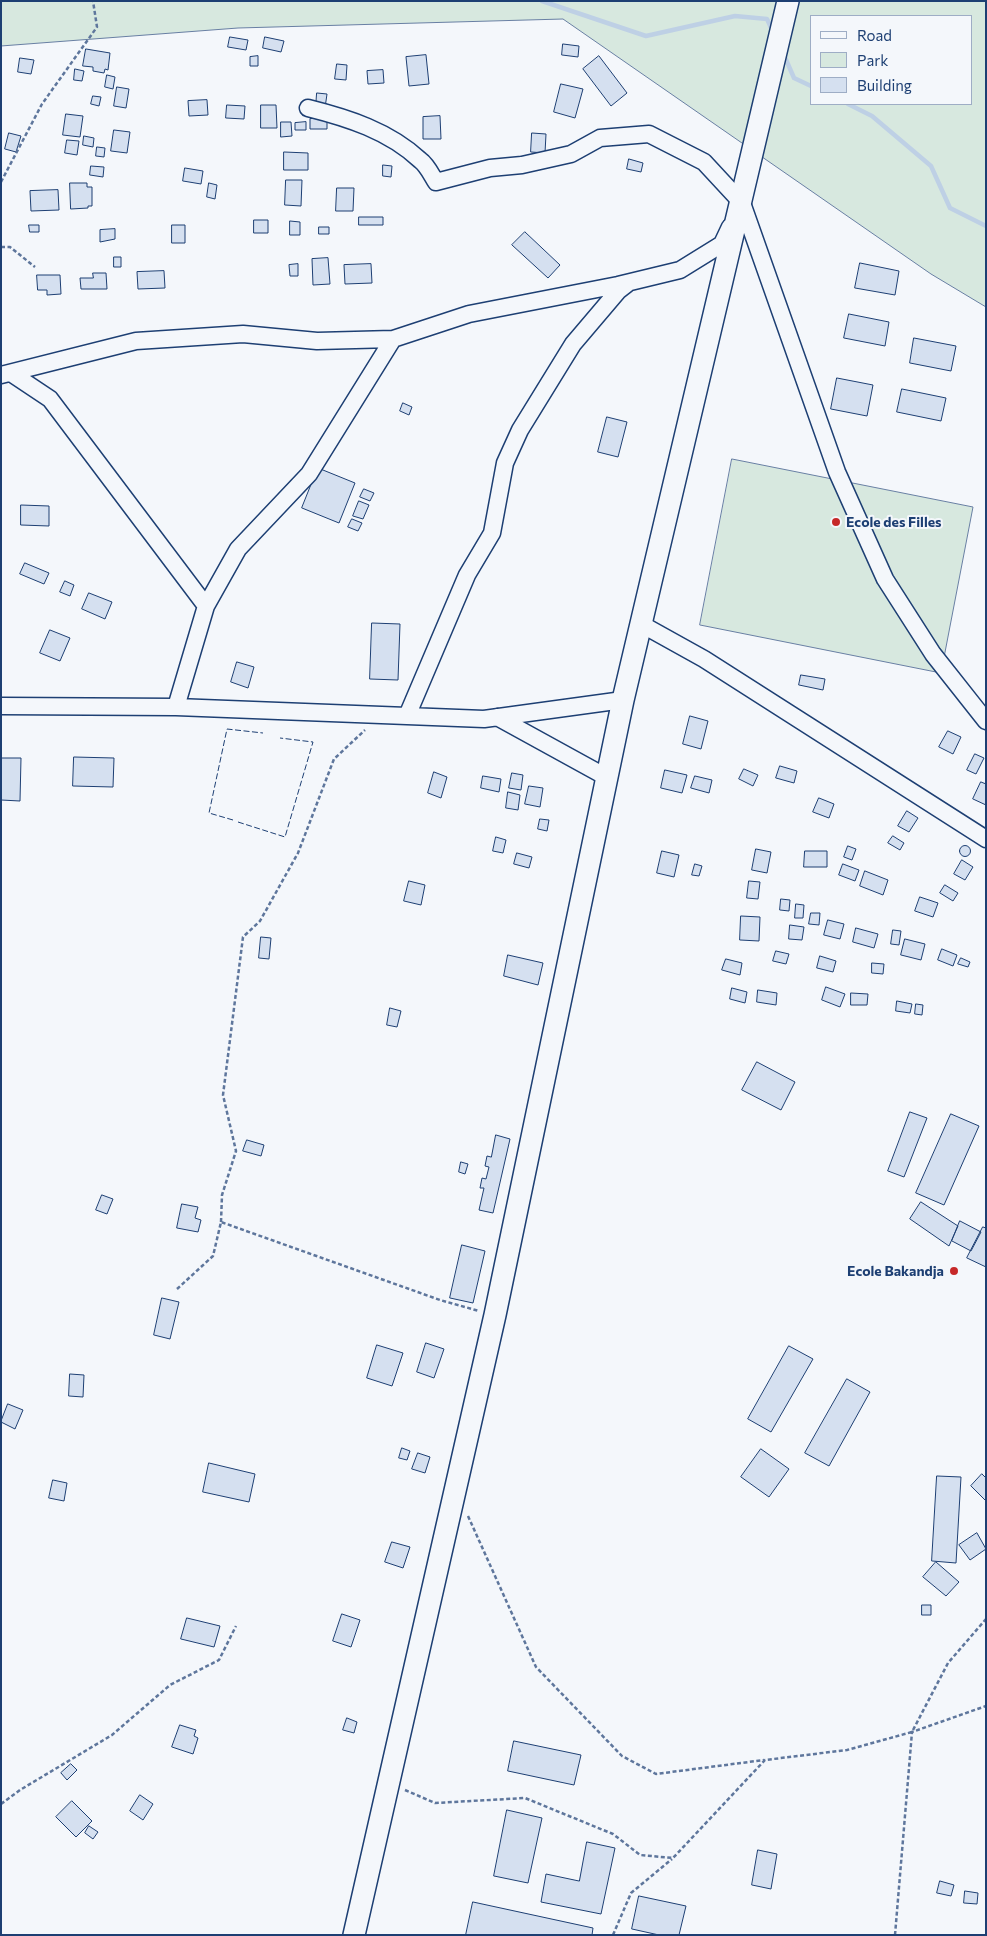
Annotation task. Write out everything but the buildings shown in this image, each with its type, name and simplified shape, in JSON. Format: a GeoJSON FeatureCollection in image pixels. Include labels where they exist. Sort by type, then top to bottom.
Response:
{"type":"FeatureCollection","features":[{"type":"Feature","properties":{"kind":"main road"},"geometry":{"type":"LineString","coordinates":[[354,1935],[495,1315],[641,624],[742,203],[788,1]]}},
{"type":"Feature","properties":{"kind":"street"},"geometry":{"type":"LineString","coordinates":[[308,108],[350,119],[391,138],[421,160],[436,182],[490,168],[522,165],[571,154],[600,138],[649,134],[704,162],[742,203],[837,472],[886,579],[933,654],[986,721]]}},
{"type":"Feature","properties":{"kind":"street"},"geometry":{"type":"LineString","coordinates":[[6,374],[136,341],[243,334],[316,341],[393,339],[469,314],[680,270],[722,244],[742,203]]}},
{"type":"Feature","properties":{"kind":"street"},"geometry":{"type":"LineString","coordinates":[[407,716],[467,575],[492,533],[505,463],[520,430],[573,344],[618,291],[629,282]]}},
{"type":"Feature","properties":{"kind":"street"},"geometry":{"type":"LineString","coordinates":[[176,707],[206,606],[238,549],[309,474],[393,339]]}},
{"type":"Feature","properties":{"kind":"street"},"geometry":{"type":"LineString","coordinates":[[6,374],[50,399],[206,606]]}},
{"type":"Feature","properties":{"kind":"street"},"geometry":{"type":"LineString","coordinates":[[641,624],[704,659],[986,839]]}},
{"type":"Feature","properties":{"kind":"street"},"geometry":{"type":"LineString","coordinates":[[1,706],[176,707],[484,719],[624,700]]}},
{"type":"Feature","properties":{"kind":"street"},"geometry":{"type":"LineString","coordinates":[[497,717],[608,778]]}},
{"type":"Feature","properties":{"kind":"path"},"geometry":{"type":"LineString","coordinates":[[1,182],[42,104],[97,27],[93,1]]}},
{"type":"Feature","properties":{"kind":"path"},"geometry":{"type":"LineString","coordinates":[[1,247],[10,247],[35,267]]}},
{"type":"Feature","properties":{"kind":"path"},"geometry":{"type":"LineString","coordinates":[[177,1289],[214,1256],[221,1222],[222,1195],[236,1151],[223,1095],[243,937],[260,921],[298,853],[334,759],[381,715]]}},
{"type":"Feature","properties":{"kind":"path"},"geometry":{"type":"LineString","coordinates":[[221,1222],[440,1300],[495,1315]]}},
{"type":"Feature","properties":{"kind":"path"},"geometry":{"type":"LineString","coordinates":[[468,1515],[536,1667],[622,1756],[656,1774],[847,1750],[912,1732],[986,1706]]}},
{"type":"Feature","properties":{"kind":"path"},"geometry":{"type":"LineString","coordinates":[[895,1935],[912,1732],[948,1663],[986,1619]]}},
{"type":"Feature","properties":{"kind":"path"},"geometry":{"type":"LineString","coordinates":[[1,1804],[20,1790],[112,1736],[170,1685],[220,1660],[236,1626]]}},
{"type":"Feature","properties":{"kind":"path"},"geometry":{"type":"LineString","coordinates":[[613,1935],[630,1893],[673,1858],[765,1760]]}},
{"type":"Feature","properties":{"kind":"path"},"geometry":{"type":"LineString","coordinates":[[388,1782],[435,1803],[525,1798],[613,1834],[640,1855],[673,1858]]}},
{"type":"Feature","properties":{"kind":"green space"},"geometry":{"type":"Polygon","coordinates":[[[1,1],[986,1],[986,307],[931,274],[563,19],[238,28],[1,46],[1,1]]]}},
{"type":"Feature","properties":{"kind":"green space"},"geometry":{"type":"Polygon","coordinates":[[[732,459],[973,507],[941,673],[700,625],[732,459]]]}},
{"type":"Feature","properties":{"kind":"waterway"},"geometry":{"type":"LineString","coordinates":[[542,1],[646,36],[735,16],[767,19],[773,32]]}},
{"type":"Feature","properties":{"kind":"waterway"},"geometry":{"type":"LineString","coordinates":[[784,55],[794,78],[810,86]]}},
{"type":"Feature","properties":{"kind":"waterway"},"geometry":{"type":"LineString","coordinates":[[850,105],[872,116],[931,166],[950,208],[986,226]]}},
{"type":"Feature","properties":{"kind":"fence"},"geometry":{"type":"LineString","coordinates":[[233,820],[209,813],[227,729],[263,733]]}},
{"type":"Feature","properties":{"kind":"fence"},"geometry":{"type":"LineString","coordinates":[[238,822],[285,837],[313,742],[280,738]]}},
{"type":"Feature","properties":{"kind":"place","name":"Ecole des Filles"},"geometry":{"type":"Point","coordinates":[836,522]}},
{"type":"Feature","properties":{"kind":"place","name":"Ecole Bakandja"},"geometry":{"type":"Point","coordinates":[954,1271]}}]}
